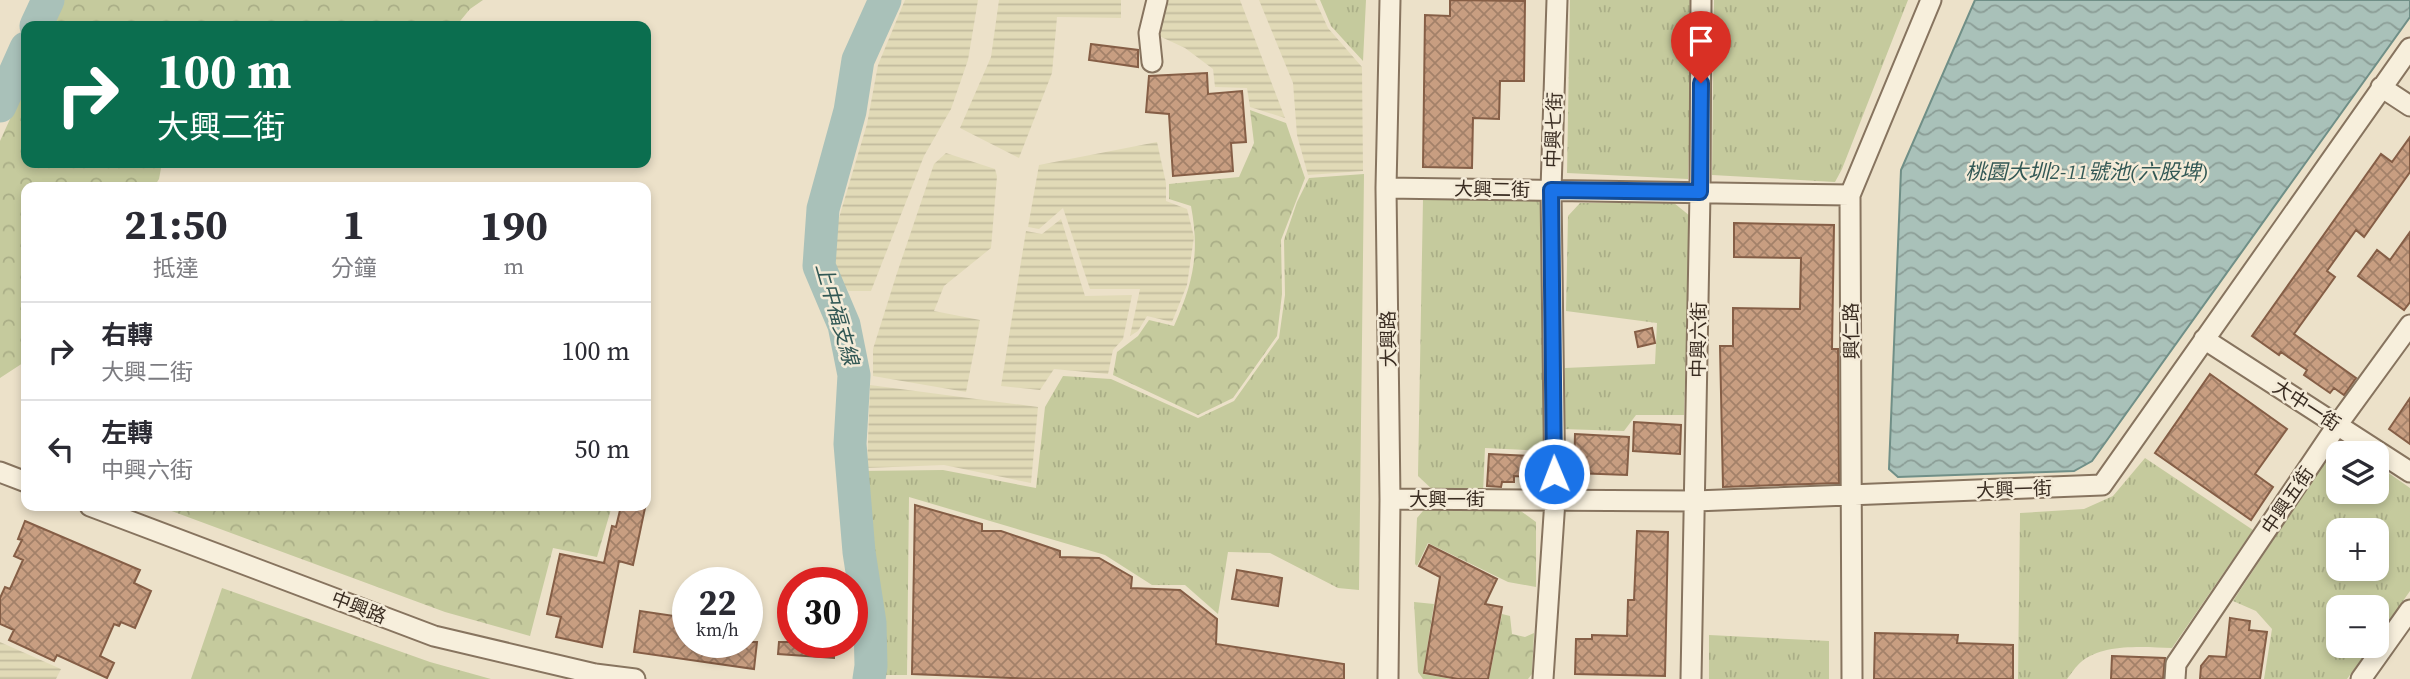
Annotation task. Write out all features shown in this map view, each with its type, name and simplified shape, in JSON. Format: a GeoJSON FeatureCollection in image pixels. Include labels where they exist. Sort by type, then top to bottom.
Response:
{"type":"FeatureCollection","features":[{"type":"Feature","properties":{"kind":"street"},"geometry":{"type":"LineString","coordinates":[[1152,62],[1149,33],[1157,0]]}},
{"type":"Feature","properties":{"kind":"street","name":"大興路"},"geometry":{"type":"LineString","coordinates":[[1388,679],[1390,499],[1386,188],[1390,0]]}},
{"type":"Feature","properties":{"kind":"street","name":"中興七街"},"geometry":{"type":"LineString","coordinates":[[1543,679],[1555,499],[1551,190],[1557,0]]}},
{"type":"Feature","properties":{"kind":"street","name":"中興六街"},"geometry":{"type":"LineString","coordinates":[[1690,679],[1695,501],[1701,0]]}},
{"type":"Feature","properties":{"kind":"street","name":"興仁路"},"geometry":{"type":"LineString","coordinates":[[1852,679],[1850,195],[1931,0]]}},
{"type":"Feature","properties":{"kind":"street","name":"大興一街"},"geometry":{"type":"LineString","coordinates":[[1390,499],[1695,501],[2102,485],[2410,48]]}},
{"type":"Feature","properties":{"kind":"street"},"geometry":{"type":"LineString","coordinates":[[2382,87],[2410,106]]}},
{"type":"Feature","properties":{"kind":"street","name":"大興二街"},"geometry":{"type":"LineString","coordinates":[[1386,188],[1850,195]]}},
{"type":"Feature","properties":{"kind":"street","name":"中興五街"},"geometry":{"type":"LineString","coordinates":[[2175,679],[2176,664],[2338,424],[2410,325]]}},
{"type":"Feature","properties":{"kind":"street","name":"大中一街"},"geometry":{"type":"LineString","coordinates":[[2204,339],[2410,472]]}},
{"type":"Feature","properties":{"kind":"street"},"geometry":{"type":"LineString","coordinates":[[0,472],[21,480]]}},
{"type":"Feature","properties":{"kind":"street","name":"中興路"},"geometry":{"type":"LineString","coordinates":[[103,511],[434,636],[595,674],[635,679]]}},
{"type":"Feature","properties":{"kind":"street"},"geometry":{"type":"LineString","coordinates":[[2361,679],[2410,610]]}},
{"type":"Feature","properties":{"kind":"shaded area"},"geometry":{"type":"Polygon","coordinates":[[[905,0],[978,0],[968,60],[951,109],[924,156],[871,291],[849,291],[831,275],[827,258],[867,124],[878,65],[905,0]]]}},
{"type":"Feature","properties":{"kind":"shaded area"},"geometry":{"type":"Polygon","coordinates":[[[999,0],[1121,0],[1121,18],[1057,17],[1052,73],[1019,158],[960,128],[991,57],[999,0]]]}},
{"type":"Feature","properties":{"kind":"shaded area"},"geometry":{"type":"Polygon","coordinates":[[[1166,0],[1240,0],[1285,118],[1250,107],[1247,88],[1215,87],[1213,69],[1185,48],[1157,35],[1166,0]]]}},
{"type":"Feature","properties":{"kind":"shaded area"},"geometry":{"type":"Polygon","coordinates":[[[1259,0],[1315,0],[1328,28],[1362,67],[1363,171],[1308,175],[1297,135],[1293,83],[1259,0]]]}},
{"type":"Feature","properties":{"kind":"shaded area"},"geometry":{"type":"Polygon","coordinates":[[[1157,142],[1166,183],[1166,201],[1187,209],[1194,237],[1187,285],[1172,322],[1147,316],[1138,331],[1130,336],[1140,289],[1090,289],[1063,208],[1039,229],[1028,227],[1039,165],[1157,142]]]}},
{"type":"Feature","properties":{"kind":"shaded area"},"geometry":{"type":"Polygon","coordinates":[[[946,153],[995,169],[997,176],[991,248],[944,286],[934,311],[980,320],[966,392],[873,376],[873,349],[896,276],[934,164],[946,153]]]}},
{"type":"Feature","properties":{"kind":"shaded area"},"geometry":{"type":"Polygon","coordinates":[[[1061,219],[1085,296],[1132,295],[1123,339],[1113,350],[1108,374],[1054,369],[1040,390],[1001,386],[1026,231],[1042,234],[1061,219]]]}},
{"type":"Feature","properties":{"kind":"shaded area"},"geometry":{"type":"Polygon","coordinates":[[[870,385],[1038,407],[1031,483],[944,465],[867,468],[870,385]]]}},
{"type":"Feature","properties":{"kind":"shaded area"},"geometry":{"type":"Polygon","coordinates":[[[0,642],[61,669],[56,679],[0,679],[0,642]]]}},
{"type":"Feature","properties":{"kind":"green space"},"geometry":{"type":"Polygon","coordinates":[[[63,0],[483,0],[470,9],[460,21],[55,21],[63,0]]]}},
{"type":"Feature","properties":{"kind":"green space"},"geometry":{"type":"Polygon","coordinates":[[[1320,0],[1366,0],[1363,61],[1331,26],[1320,0]]]}},
{"type":"Feature","properties":{"kind":"green space"},"geometry":{"type":"Polygon","coordinates":[[[1570,0],[1693,0],[1688,179],[1567,173],[1570,0]]]}},
{"type":"Feature","properties":{"kind":"green space"},"geometry":{"type":"Polygon","coordinates":[[[1714,0],[1908,0],[1835,182],[1712,175],[1714,0]]]}},
{"type":"Feature","properties":{"kind":"green space"},"geometry":{"type":"Polygon","coordinates":[[[21,95],[21,168],[161,168],[157,182],[21,182],[21,364],[0,378],[0,141],[21,95]]]}},
{"type":"Feature","properties":{"kind":"green space"},"geometry":{"type":"Polygon","coordinates":[[[1250,110],[1286,123],[1305,178],[1281,240],[1282,294],[1277,336],[1233,398],[1198,415],[1113,375],[1117,352],[1138,336],[1149,320],[1174,326],[1186,296],[1195,254],[1194,223],[1191,206],[1169,199],[1169,184],[1239,177],[1254,143],[1250,110]]]}},
{"type":"Feature","properties":{"kind":"green space"},"geometry":{"type":"Polygon","coordinates":[[[1364,174],[1359,590],[1338,588],[1270,553],[1228,552],[1218,614],[1185,585],[1152,585],[1105,555],[909,497],[907,675],[884,675],[887,661],[862,514],[858,471],[943,470],[1036,488],[1045,407],[1063,376],[1111,379],[1198,418],[1234,401],[1279,338],[1285,295],[1284,240],[1297,202],[1309,178],[1364,174]]]}},
{"type":"Feature","properties":{"kind":"green space"},"geometry":{"type":"Polygon","coordinates":[[[1423,199],[1547,199],[1545,451],[1485,448],[1483,493],[1435,492],[1418,476],[1423,199]]]}},
{"type":"Feature","properties":{"kind":"green space"},"geometry":{"type":"Polygon","coordinates":[[[1580,203],[1674,203],[1690,216],[1684,415],[1636,415],[1624,431],[1562,429],[1565,368],[1655,364],[1657,323],[1566,311],[1568,216],[1580,203]]]}},
{"type":"Feature","properties":{"kind":"green space"},"geometry":{"type":"Polygon","coordinates":[[[2145,458],[2253,530],[2172,648],[2112,649],[2090,656],[2079,664],[2067,679],[2018,679],[2020,513],[2084,509],[2113,496],[2145,458]]]}},
{"type":"Feature","properties":{"kind":"green space"},"geometry":{"type":"Polygon","coordinates":[[[2326,460],[2326,504],[2389,504],[2389,473],[2410,488],[2410,591],[2389,621],[2389,595],[2326,595],[2326,658],[2362,658],[2347,679],[2264,679],[2272,629],[2256,611],[2233,601],[2326,460]]]}},
{"type":"Feature","properties":{"kind":"green space"},"geometry":{"type":"Polygon","coordinates":[[[1428,505],[1518,509],[1536,522],[1536,587],[1508,582],[1428,543],[1417,566],[1417,518],[1428,505]]]}},
{"type":"Feature","properties":{"kind":"green space"},"geometry":{"type":"Polygon","coordinates":[[[172,511],[611,511],[597,557],[553,548],[530,636],[445,612],[172,511]]]}},
{"type":"Feature","properties":{"kind":"green space"},"geometry":{"type":"Polygon","coordinates":[[[222,588],[430,662],[491,679],[191,679],[222,588]]]}},
{"type":"Feature","properties":{"kind":"green space"},"geometry":{"type":"Polygon","coordinates":[[[1414,602],[1434,604],[1423,674],[1452,679],[1423,679],[1418,672],[1414,602]]]}},
{"type":"Feature","properties":{"kind":"green space"},"geometry":{"type":"Polygon","coordinates":[[[1502,614],[1510,616],[1512,634],[1525,637],[1534,633],[1532,674],[1528,679],[1489,679],[1502,614]]]}},
{"type":"Feature","properties":{"kind":"green space"},"geometry":{"type":"Polygon","coordinates":[[[1709,635],[1829,641],[1829,679],[1709,679],[1709,635]]]}},
{"type":"Feature","properties":{"kind":"water","name":"桃園大圳2-11號池(六股埤)"},"geometry":{"type":"Polygon","coordinates":[[[1975,0],[2410,0],[2410,17],[2092,461],[2074,471],[1898,477],[1889,469],[1901,170],[1975,0]]]}},
{"type":"Feature","properties":{"kind":"building"},"geometry":{"type":"Polygon","coordinates":[[[1450,0],[1525,1],[1524,81],[1500,81],[1499,119],[1473,118],[1472,168],[1423,167],[1425,15],[1450,16],[1450,0]]]}},
{"type":"Feature","properties":{"kind":"building"},"geometry":{"type":"Polygon","coordinates":[[[1091,44],[1138,50],[1138,67],[1089,60],[1091,44]]]}},
{"type":"Feature","properties":{"kind":"building"},"geometry":{"type":"Polygon","coordinates":[[[1207,73],[1208,94],[1242,91],[1246,142],[1231,143],[1233,171],[1173,176],[1169,114],[1146,112],[1149,76],[1207,73]]]}},
{"type":"Feature","properties":{"kind":"building"},"geometry":{"type":"Polygon","coordinates":[[[2410,137],[2410,172],[2364,237],[2356,230],[2327,271],[2335,277],[2294,334],[2356,378],[2344,395],[2334,388],[2330,393],[2304,375],[2307,370],[2252,336],[2381,154],[2392,162],[2410,137]]]}},
{"type":"Feature","properties":{"kind":"building"},"geometry":{"type":"Polygon","coordinates":[[[1734,223],[1834,225],[1832,349],[1838,349],[1839,483],[1723,487],[1720,346],[1733,346],[1733,308],[1800,309],[1801,258],[1734,257],[1734,223]]]}},
{"type":"Feature","properties":{"kind":"building"},"geometry":{"type":"Polygon","coordinates":[[[2410,232],[2410,302],[2404,310],[2358,276],[2377,250],[2390,260],[2410,232]]]}},
{"type":"Feature","properties":{"kind":"building"},"geometry":{"type":"Polygon","coordinates":[[[1652,328],[1655,343],[1638,347],[1635,332],[1652,328]]]}},
{"type":"Feature","properties":{"kind":"building"},"geometry":{"type":"Polygon","coordinates":[[[2210,374],[2287,429],[2255,474],[2273,487],[2251,520],[2155,453],[2210,374]]]}},
{"type":"Feature","properties":{"kind":"building"},"geometry":{"type":"Polygon","coordinates":[[[2410,398],[2410,444],[2389,429],[2410,398]]]}},
{"type":"Feature","properties":{"kind":"building"},"geometry":{"type":"Polygon","coordinates":[[[1634,422],[1681,425],[1680,454],[1633,451],[1634,422]]]}},
{"type":"Feature","properties":{"kind":"building"},"geometry":{"type":"Polygon","coordinates":[[[1575,434],[1629,437],[1627,475],[1574,473],[1575,434]]]}},
{"type":"Feature","properties":{"kind":"building"},"geometry":{"type":"Polygon","coordinates":[[[1489,454],[1529,456],[1528,477],[1514,476],[1514,482],[1502,482],[1501,487],[1487,486],[1489,454]]]}},
{"type":"Feature","properties":{"kind":"building"},"geometry":{"type":"Polygon","coordinates":[[[915,505],[982,524],[982,531],[1001,531],[1060,551],[1060,557],[1099,558],[1132,577],[1131,588],[1180,590],[1217,619],[1216,644],[1344,664],[1344,679],[1035,679],[912,674],[915,505]]]}},
{"type":"Feature","properties":{"kind":"building"},"geometry":{"type":"Polygon","coordinates":[[[620,511],[644,511],[633,565],[619,561],[602,647],[556,637],[561,617],[547,614],[560,554],[604,563],[612,526],[616,527],[620,511]]]}},
{"type":"Feature","properties":{"kind":"building"},"geometry":{"type":"Polygon","coordinates":[[[25,521],[140,570],[134,583],[151,591],[135,628],[121,622],[119,626],[114,624],[100,656],[114,663],[107,678],[57,655],[54,661],[9,640],[14,630],[0,624],[0,598],[5,587],[10,589],[23,560],[14,556],[22,540],[18,539],[25,521]]]}},
{"type":"Feature","properties":{"kind":"building"},"geometry":{"type":"Polygon","coordinates":[[[1637,531],[1668,532],[1665,676],[1575,674],[1576,639],[1592,639],[1592,635],[1627,636],[1628,600],[1634,600],[1637,531]]]}},
{"type":"Feature","properties":{"kind":"building"},"geometry":{"type":"Polygon","coordinates":[[[1429,545],[1497,579],[1485,604],[1502,607],[1488,679],[1458,679],[1424,673],[1440,577],[1419,566],[1429,545]]]}},
{"type":"Feature","properties":{"kind":"building"},"geometry":{"type":"Polygon","coordinates":[[[1237,570],[1282,578],[1278,606],[1232,599],[1237,570]]]}},
{"type":"Feature","properties":{"kind":"building"},"geometry":{"type":"Polygon","coordinates":[[[640,611],[672,616],[672,657],[634,652],[640,611]]]}},
{"type":"Feature","properties":{"kind":"building"},"geometry":{"type":"Polygon","coordinates":[[[2230,618],[2250,621],[2249,630],[2267,632],[2260,679],[2200,679],[2201,666],[2209,656],[2226,657],[2230,618]]]}},
{"type":"Feature","properties":{"kind":"building"},"geometry":{"type":"Polygon","coordinates":[[[1875,633],[1958,635],[1957,643],[2013,645],[2013,679],[1874,679],[1875,633]]]}},
{"type":"Feature","properties":{"kind":"building"},"geometry":{"type":"Polygon","coordinates":[[[2112,656],[2165,658],[2163,679],[2111,679],[2112,656]]]}},
{"type":"Feature","properties":{"kind":"building"},"geometry":{"type":"Polygon","coordinates":[[[676,658],[755,658],[754,669],[676,658]]]}},
{"type":"Feature","properties":{"kind":"waterway"},"geometry":{"type":"LineString","coordinates":[[38,21],[48,0]]}},
{"type":"Feature","properties":{"kind":"waterway","name":"上中福支線"},"geometry":{"type":"LineString","coordinates":[[869,679],[870,623],[859,552],[850,444],[854,375],[844,325],[819,266],[823,209],[850,111],[858,60],[885,0]]}},
{"type":"Feature","properties":{"kind":"waterway"},"geometry":{"type":"LineString","coordinates":[[0,106],[21,59]]}},
{"type":"Feature","properties":{"kind":"route"},"geometry":{"type":"LineString","coordinates":[[1554,474],[1551,190],[1700,192],[1701,83]]}}]}
